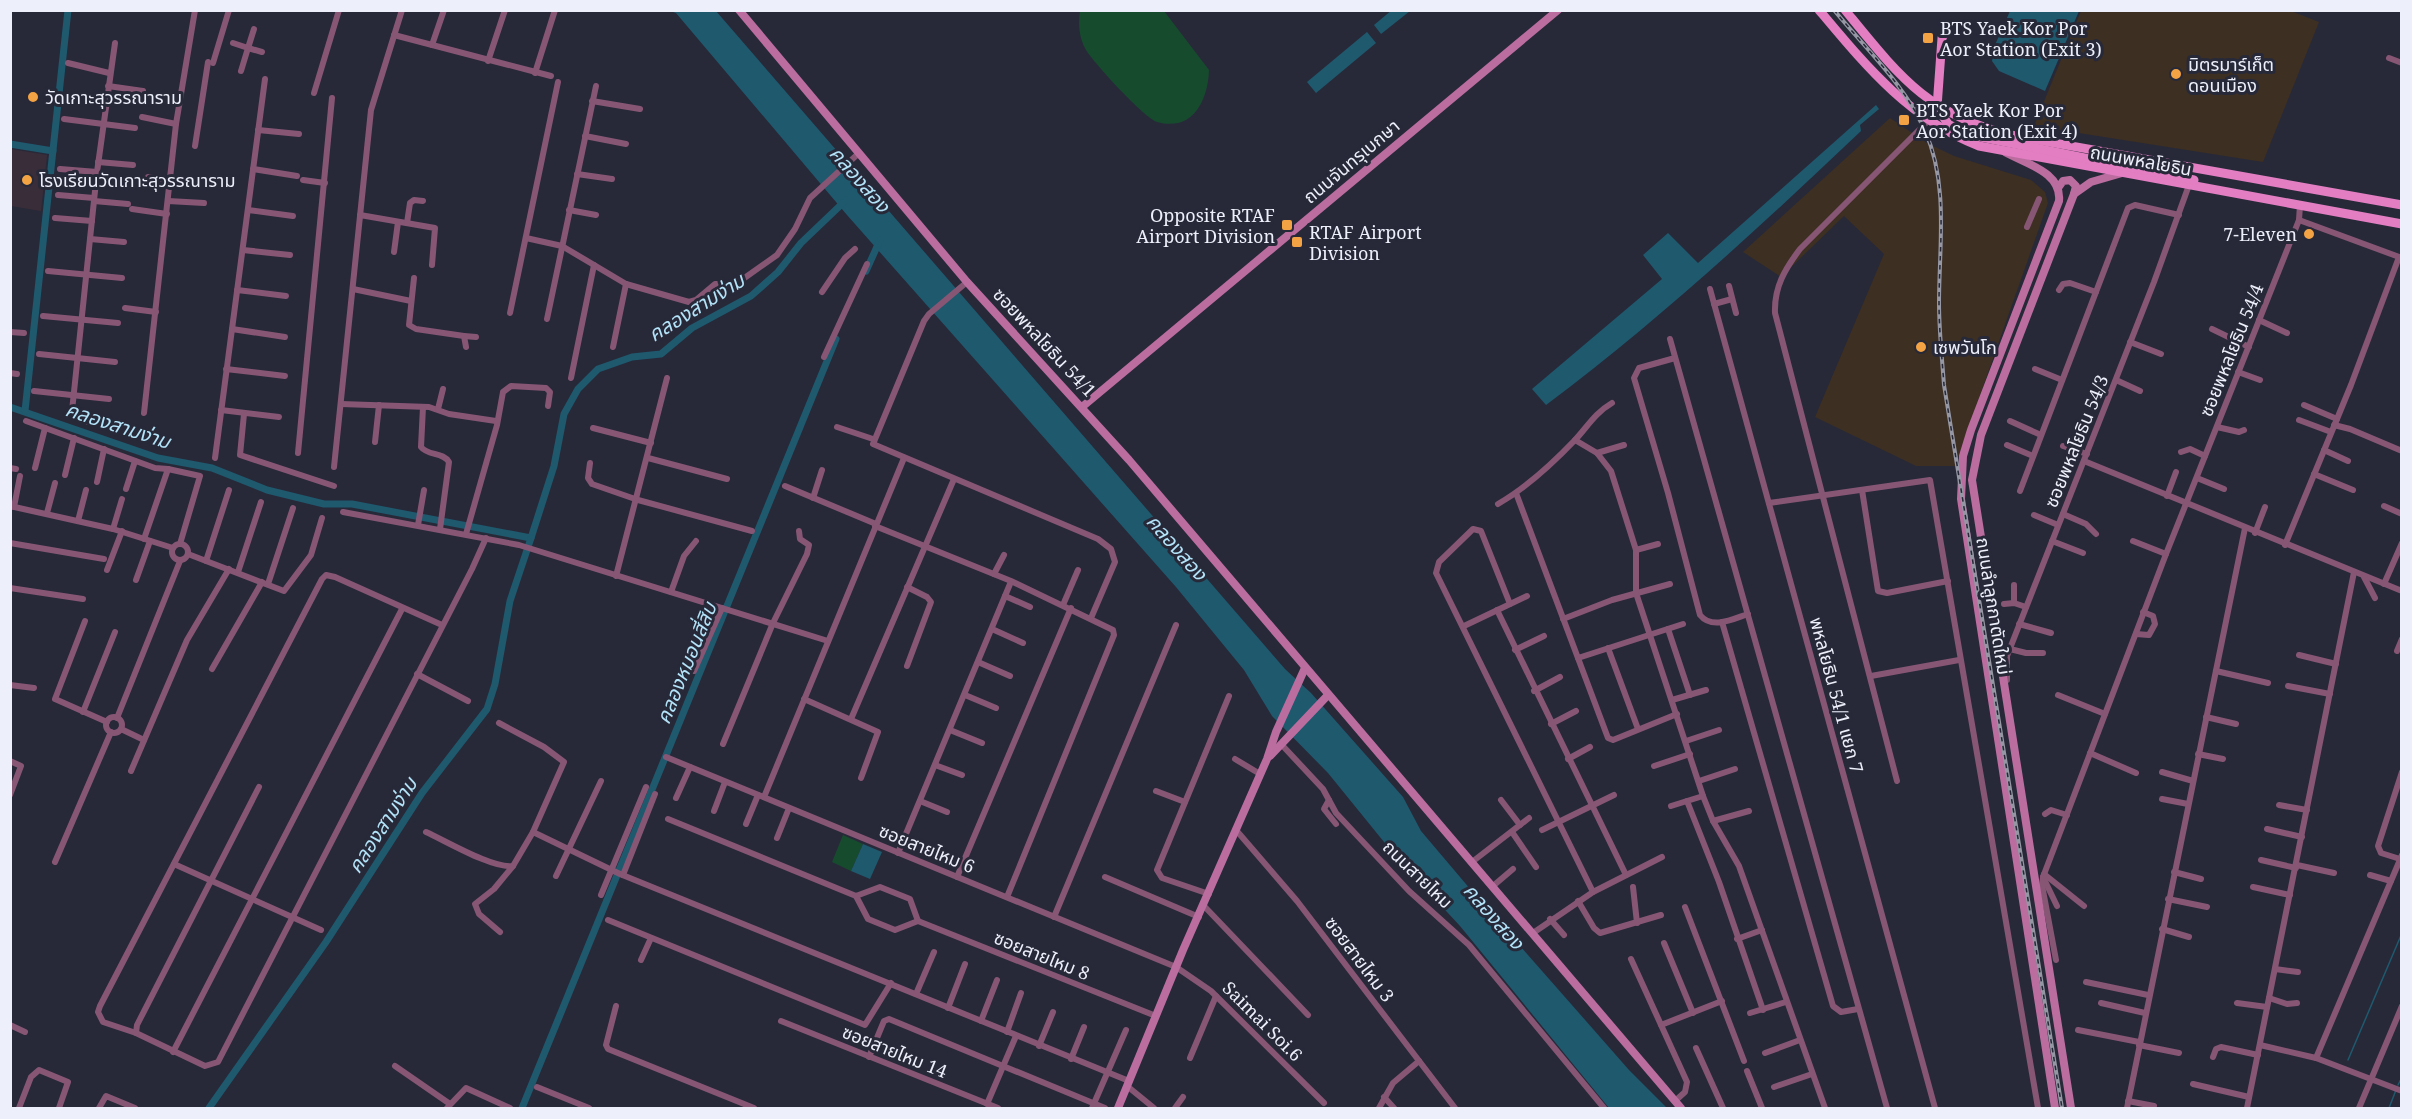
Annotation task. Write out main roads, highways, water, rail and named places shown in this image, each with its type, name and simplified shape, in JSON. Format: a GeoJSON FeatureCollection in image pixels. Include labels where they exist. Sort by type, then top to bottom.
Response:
{"type":"FeatureCollection","features":[{"type":"Feature","properties":{"kind":"main road","name":"ซอยพหลโยธิน 54/1"},"geometry":{"type":"LineString","coordinates":[[739,10],[859,153],[964,285],[1082,407],[1305,668],[1325,698],[1472,862],[1681,1108]]}},
{"type":"Feature","properties":{"kind":"main road","name":"ถนนจันทรุเบกษา"},"geometry":{"type":"LineString","coordinates":[[1082,407],[1558,10]]}},
{"type":"Feature","properties":{"kind":"main road","name":"ถนนพหลโยธิน"},"geometry":{"type":"LineString","coordinates":[[1819,10],[1887,88],[1928,121],[1961,139],[2005,152],[2402,224]]}},
{"type":"Feature","properties":{"kind":"main road","name":"ถนนพหลโยธิน"},"geometry":{"type":"LineString","coordinates":[[1845,10],[1894,69],[1917,92],[1970,123],[2015,136],[2402,205]]}},
{"type":"Feature","properties":{"kind":"main road"},"geometry":{"type":"LineString","coordinates":[[1948,26],[1942,38],[1937,107],[1941,116],[1957,130],[2003,144],[2189,178],[2218,190]]}},
{"type":"Feature","properties":{"kind":"main road"},"geometry":{"type":"LineString","coordinates":[[2005,152],[2049,176],[2058,188],[2063,181],[2070,180],[2076,186],[2074,194]]}},
{"type":"Feature","properties":{"kind":"main road"},"geometry":{"type":"LineString","coordinates":[[2074,194],[2091,182],[2122,174]]}},
{"type":"Feature","properties":{"kind":"main road","name":"ถนนลำลูกกาตัดใหม่"},"geometry":{"type":"LineString","coordinates":[[2055,1108],[1962,509],[1961,479],[1971,430],[2056,210],[2058,188]]}},
{"type":"Feature","properties":{"kind":"main road"},"geometry":{"type":"LineString","coordinates":[[2300,205],[2306,188]]}},
{"type":"Feature","properties":{"kind":"main road","name":"ถนนลำลูกกาตัดใหม่"},"geometry":{"type":"LineString","coordinates":[[2071,1108],[1974,497],[1973,472],[1982,435],[2074,194]]}},
{"type":"Feature","properties":{"kind":"main road"},"geometry":{"type":"LineString","coordinates":[[1118,1108],[1305,668]]}},
{"type":"Feature","properties":{"kind":"main road"},"geometry":{"type":"LineString","coordinates":[[1267,759],[1325,698]]}},
{"type":"Feature","properties":{"kind":"main road"},"geometry":{"type":"LineString","coordinates":[[2008,798],[2023,795]]}},
{"type":"Feature","properties":{"kind":"water"},"geometry":{"type":"Polygon","coordinates":[[[1392,10],[1410,11],[1381,34],[1374,25],[1392,10]]]}},
{"type":"Feature","properties":{"kind":"water","name":"คลองสอง"},"geometry":{"type":"Polygon","coordinates":[[[670,11],[716,11],[1285,669],[1311,693],[1403,797],[1421,831],[1471,890],[1629,1070],[1667,1108],[1609,1108],[1460,926],[1397,858],[1328,773],[1272,716],[1244,670],[1176,587],[847,215],[676,13],[670,11]]]}},
{"type":"Feature","properties":{"kind":"water"},"geometry":{"type":"Polygon","coordinates":[[[2010,11],[2079,11],[2045,91],[1999,71],[1992,61],[1995,45],[2010,11]]]}},
{"type":"Feature","properties":{"kind":"water"},"geometry":{"type":"Polygon","coordinates":[[[1367,32],[1376,43],[1316,93],[1307,82],[1367,32]]]}},
{"type":"Feature","properties":{"kind":"water"},"geometry":{"type":"Polygon","coordinates":[[[1876,105],[1879,109],[1860,125],[1861,131],[1746,238],[1628,341],[1546,405],[1532,389],[1662,279],[1643,255],[1668,233],[1698,263],[1876,105]]]}},
{"type":"Feature","properties":{"kind":"water"},"geometry":{"type":"Polygon","coordinates":[[[863,844],[882,852],[870,879],[851,871],[863,844]]]}},
{"type":"Feature","properties":{"kind":"waterway"},"geometry":{"type":"LineString","coordinates":[[25,411],[68,10]]}},
{"type":"Feature","properties":{"kind":"waterway"},"geometry":{"type":"LineString","coordinates":[[10,144],[53,151]]}},
{"type":"Feature","properties":{"kind":"waterway","name":"คลองสามง่าม"},"geometry":{"type":"LineString","coordinates":[[10,407],[158,458],[212,468],[267,490],[324,504],[352,504],[531,538],[554,466],[564,414],[578,389],[598,369],[632,357],[661,354],[692,328],[751,296],[778,272],[801,243],[846,200]]}},
{"type":"Feature","properties":{"kind":"waterway","name":"คลองหมอนสี่สิบ"},"geometry":{"type":"LineString","coordinates":[[866,271],[880,240]]}},
{"type":"Feature","properties":{"kind":"waterway","name":"คลองหมอนสี่สิบ"},"geometry":{"type":"LineString","coordinates":[[522,1108],[836,339]]}},
{"type":"Feature","properties":{"kind":"waterway","name":"คลองสามง่าม"},"geometry":{"type":"LineString","coordinates":[[209,1108],[326,942],[422,793],[487,709],[495,684],[510,601],[531,538]]}},
{"type":"Feature","properties":{"kind":"waterway"},"geometry":{"type":"LineString","coordinates":[[2348,1060],[2402,933]]}},
{"type":"Feature","properties":{"kind":"waterway"},"geometry":{"type":"LineString","coordinates":[[2398,1085],[2402,1077]]}},
{"type":"Feature","properties":{"kind":"waterway"},"geometry":{"type":"LineString","coordinates":[[2389,1108],[2396,1090]]}},
{"type":"Feature","properties":{"kind":"railway"},"geometry":{"type":"LineString","coordinates":[[1834,10],[1907,98],[1925,131],[1937,172],[1941,216],[1939,313],[1944,385],[2062,1108]]}},
{"type":"Feature","properties":{"kind":"place","name":"BTS Yaek Kor Por Aor Station (Exit 3)"},"geometry":{"type":"Point","coordinates":[1928,38]}},
{"type":"Feature","properties":{"kind":"place","name":"มิตรมาร์เก็ต ดอนเมือง"},"geometry":{"type":"Point","coordinates":[2176,74]}},
{"type":"Feature","properties":{"kind":"place","name":"วัดเกาะสุวรรณาราม"},"geometry":{"type":"Point","coordinates":[33,97]}},
{"type":"Feature","properties":{"kind":"place","name":"BTS Yaek Kor Por Aor Station (Exit 4)"},"geometry":{"type":"Point","coordinates":[1904,120]}},
{"type":"Feature","properties":{"kind":"place","name":"โรงเรียนวัดเกาะสุวรรณาราม"},"geometry":{"type":"Point","coordinates":[27,180]}},
{"type":"Feature","properties":{"kind":"place","name":"Opposite RTAF Airport Division"},"geometry":{"type":"Point","coordinates":[1287,225]}},
{"type":"Feature","properties":{"kind":"place","name":"7-Eleven"},"geometry":{"type":"Point","coordinates":[2309,234]}},
{"type":"Feature","properties":{"kind":"place","name":"RTAF Airport Division"},"geometry":{"type":"Point","coordinates":[1297,242]}},
{"type":"Feature","properties":{"kind":"place","name":"เซพวันโก"},"geometry":{"type":"Point","coordinates":[1921,347]}}]}
